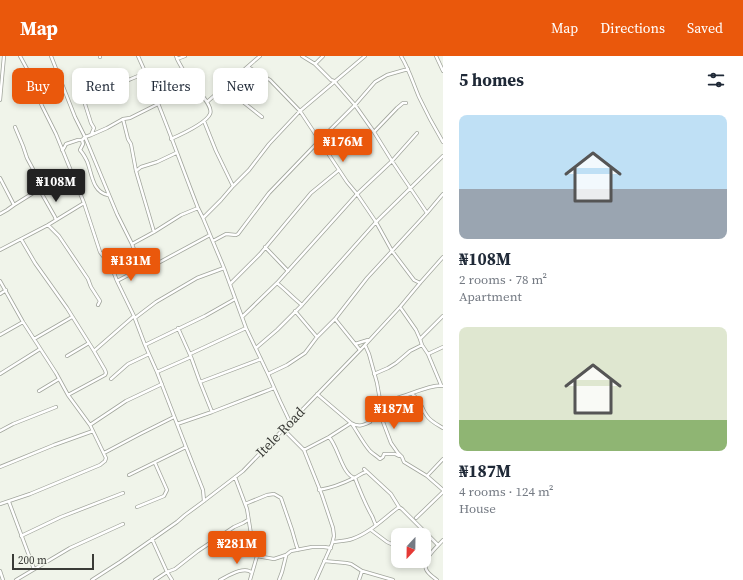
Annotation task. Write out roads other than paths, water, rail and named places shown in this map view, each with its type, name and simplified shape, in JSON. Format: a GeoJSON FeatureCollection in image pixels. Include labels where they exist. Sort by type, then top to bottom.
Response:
{"type":"FeatureCollection","features":[{"type":"Feature","properties":{"kind":"street"},"geometry":{"type":"LineString","coordinates":[[0,100],[4,56]]}},
{"type":"Feature","properties":{"kind":"street"},"geometry":{"type":"LineString","coordinates":[[20,56],[56,134],[84,203],[100,252],[109,260],[117,281],[135,317],[204,490],[204,501]]}},
{"type":"Feature","properties":{"kind":"street"},"geometry":{"type":"LineString","coordinates":[[51,56],[75,117],[85,137],[116,214],[132,244],[141,269]]}},
{"type":"Feature","properties":{"kind":"street"},"geometry":{"type":"LineString","coordinates":[[138,56],[143,68]]}},
{"type":"Feature","properties":{"kind":"street"},"geometry":{"type":"LineString","coordinates":[[171,140],[204,121],[211,112],[207,102],[190,80],[177,57],[185,56]]}},
{"type":"Feature","properties":{"kind":"street"},"geometry":{"type":"LineString","coordinates":[[260,56],[248,67],[270,80],[300,111],[376,222],[392,251],[414,280],[419,284]]}},
{"type":"Feature","properties":{"kind":"street"},"geometry":{"type":"LineString","coordinates":[[302,56],[315,64],[331,80],[334,81],[355,105],[427,213]]}},
{"type":"Feature","properties":{"kind":"street"},"geometry":{"type":"LineString","coordinates":[[315,64],[323,56]]}},
{"type":"Feature","properties":{"kind":"street"},"geometry":{"type":"LineString","coordinates":[[203,218],[249,170],[269,144],[300,111],[365,56]]}},
{"type":"Feature","properties":{"kind":"street"},"geometry":{"type":"LineString","coordinates":[[401,56],[419,97],[443,142]]}},
{"type":"Feature","properties":{"kind":"street"},"geometry":{"type":"LineString","coordinates":[[436,56],[443,71]]}},
{"type":"Feature","properties":{"kind":"street"},"geometry":{"type":"LineString","coordinates":[[213,241],[226,234],[236,236],[269,193],[355,105],[370,87],[387,75],[408,69]]}},
{"type":"Feature","properties":{"kind":"street"},"geometry":{"type":"LineString","coordinates":[[91,135],[94,128],[85,104],[94,96],[137,77]]}},
{"type":"Feature","properties":{"kind":"street"},"geometry":{"type":"LineString","coordinates":[[207,102],[213,97]]}},
{"type":"Feature","properties":{"kind":"street"},"geometry":{"type":"LineString","coordinates":[[374,132],[397,108],[403,103],[406,103]]}},
{"type":"Feature","properties":{"kind":"street"},"geometry":{"type":"LineString","coordinates":[[62,150],[66,144],[82,140],[85,137],[107,128],[122,119],[130,118],[158,104],[166,121],[171,140],[198,208],[224,268],[246,328],[290,422]]}},
{"type":"Feature","properties":{"kind":"street"},"geometry":{"type":"LineString","coordinates":[[246,104],[262,117]]}},
{"type":"Feature","properties":{"kind":"street"},"geometry":{"type":"LineString","coordinates":[[122,119],[131,144],[136,171],[154,232]]}},
{"type":"Feature","properties":{"kind":"street"},"geometry":{"type":"LineString","coordinates":[[204,121],[216,151],[233,186]]}},
{"type":"Feature","properties":{"kind":"street"},"geometry":{"type":"LineString","coordinates":[[16,127],[42,194],[56,220]]}},
{"type":"Feature","properties":{"kind":"street"},"geometry":{"type":"LineString","coordinates":[[242,317],[277,283],[357,194],[392,161],[417,133]]}},
{"type":"Feature","properties":{"kind":"street"},"geometry":{"type":"LineString","coordinates":[[82,140],[83,144],[80,150],[87,160],[97,190],[108,195]]}},
{"type":"Feature","properties":{"kind":"street"},"geometry":{"type":"LineString","coordinates":[[136,171],[141,167],[157,162],[176,153]]}},
{"type":"Feature","properties":{"kind":"street"},"geometry":{"type":"LineString","coordinates":[[256,348],[302,305],[376,222],[443,156]]}},
{"type":"Feature","properties":{"kind":"street"},"geometry":{"type":"LineString","coordinates":[[0,214],[70,170]]}},
{"type":"Feature","properties":{"kind":"street"},"geometry":{"type":"LineString","coordinates":[[230,284],[265,247],[311,193],[339,170]]}},
{"type":"Feature","properties":{"kind":"street"},"geometry":{"type":"LineString","coordinates":[[0,178],[14,205]]}},
{"type":"Feature","properties":{"kind":"street"},"geometry":{"type":"LineString","coordinates":[[268,374],[287,365],[305,353],[317,337],[335,319],[367,278],[443,194]]}},
{"type":"Feature","properties":{"kind":"street"},"geometry":{"type":"LineString","coordinates":[[0,250],[5,246],[48,225],[84,203]]}},
{"type":"Feature","properties":{"kind":"street"},"geometry":{"type":"LineString","coordinates":[[132,244],[181,215],[198,208]]}},
{"type":"Feature","properties":{"kind":"street"},"geometry":{"type":"LineString","coordinates":[[48,225],[59,236],[88,279],[100,301],[98,305]]}},
{"type":"Feature","properties":{"kind":"street"},"geometry":{"type":"LineString","coordinates":[[117,281],[141,269],[160,262],[210,235]]}},
{"type":"Feature","properties":{"kind":"street"},"geometry":{"type":"LineString","coordinates":[[21,239],[35,263],[89,343],[106,373],[105,375],[68,395]]}},
{"type":"Feature","properties":{"kind":"street"},"geometry":{"type":"LineString","coordinates":[[265,247],[288,270]]}},
{"type":"Feature","properties":{"kind":"street","name":"Itele Road"},"geometry":{"type":"LineString","coordinates":[[92,580],[152,539],[243,471],[365,345],[443,257]]}},
{"type":"Feature","properties":{"kind":"street"},"geometry":{"type":"LineString","coordinates":[[94,351],[135,317],[156,302],[197,278],[224,268]]}},
{"type":"Feature","properties":{"kind":"street"},"geometry":{"type":"LineString","coordinates":[[0,281],[23,322],[60,379],[68,395],[94,431],[106,458],[100,465],[30,494],[0,504]]}},
{"type":"Feature","properties":{"kind":"street"},"geometry":{"type":"LineString","coordinates":[[277,283],[291,297],[302,305]]}},
{"type":"Feature","properties":{"kind":"street"},"geometry":{"type":"LineString","coordinates":[[0,294],[6,290]]}},
{"type":"Feature","properties":{"kind":"street"},"geometry":{"type":"LineString","coordinates":[[145,345],[205,316],[235,299]]}},
{"type":"Feature","properties":{"kind":"street"},"geometry":{"type":"LineString","coordinates":[[380,400],[394,399],[442,385],[416,330],[400,307]]}},
{"type":"Feature","properties":{"kind":"street"},"geometry":{"type":"LineString","coordinates":[[295,311],[317,337]]}},
{"type":"Feature","properties":{"kind":"street"},"geometry":{"type":"LineString","coordinates":[[420,339],[443,316]]}},
{"type":"Feature","properties":{"kind":"street"},"geometry":{"type":"LineString","coordinates":[[34,339],[72,317]]}},
{"type":"Feature","properties":{"kind":"street"},"geometry":{"type":"LineString","coordinates":[[335,319],[360,350]]}},
{"type":"Feature","properties":{"kind":"street"},"geometry":{"type":"LineString","coordinates":[[0,335],[23,322]]}},
{"type":"Feature","properties":{"kind":"street"},"geometry":{"type":"LineString","coordinates":[[178,328],[191,355],[212,412]]}},
{"type":"Feature","properties":{"kind":"street"},"geometry":{"type":"LineString","coordinates":[[157,372],[246,328]]}},
{"type":"Feature","properties":{"kind":"street"},"geometry":{"type":"LineString","coordinates":[[355,344],[369,340]]}},
{"type":"Feature","properties":{"kind":"street"},"geometry":{"type":"LineString","coordinates":[[67,356],[89,343]]}},
{"type":"Feature","properties":{"kind":"street"},"geometry":{"type":"LineString","coordinates":[[365,345],[377,383],[380,400],[378,410],[391,443],[404,462],[427,476],[443,491],[416,518]]}},
{"type":"Feature","properties":{"kind":"street"},"geometry":{"type":"LineString","coordinates":[[374,374],[388,368],[410,351],[422,345]]}},
{"type":"Feature","properties":{"kind":"street"},"geometry":{"type":"LineString","coordinates":[[428,354],[443,347]]}},
{"type":"Feature","properties":{"kind":"street"},"geometry":{"type":"LineString","coordinates":[[0,374],[41,349]]}},
{"type":"Feature","properties":{"kind":"street"},"geometry":{"type":"LineString","coordinates":[[111,379],[128,364],[149,354]]}},
{"type":"Feature","properties":{"kind":"street"},"geometry":{"type":"LineString","coordinates":[[200,382],[261,358]]}},
{"type":"Feature","properties":{"kind":"street"},"geometry":{"type":"LineString","coordinates":[[39,391],[60,379]]}},
{"type":"Feature","properties":{"kind":"street"},"geometry":{"type":"LineString","coordinates":[[90,425],[126,401],[162,384]]}},
{"type":"Feature","properties":{"kind":"street"},"geometry":{"type":"LineString","coordinates":[[177,424],[274,388]]}},
{"type":"Feature","properties":{"kind":"street"},"geometry":{"type":"LineString","coordinates":[[418,391],[418,398],[426,416],[443,428]]}},
{"type":"Feature","properties":{"kind":"street"},"geometry":{"type":"LineString","coordinates":[[317,394],[351,423],[369,449],[376,456],[380,458],[384,454],[395,454],[402,457]]}},
{"type":"Feature","properties":{"kind":"street"},"geometry":{"type":"LineString","coordinates":[[411,394],[418,398]]}},
{"type":"Feature","properties":{"kind":"street"},"geometry":{"type":"LineString","coordinates":[[0,431],[13,424],[56,407]]}},
{"type":"Feature","properties":{"kind":"street"},"geometry":{"type":"LineString","coordinates":[[351,423],[359,426],[364,425],[370,422],[378,410]]}},
{"type":"Feature","properties":{"kind":"street"},"geometry":{"type":"LineString","coordinates":[[104,453],[174,417]]}},
{"type":"Feature","properties":{"kind":"street"},"geometry":{"type":"LineString","coordinates":[[304,450],[351,423]]}},
{"type":"Feature","properties":{"kind":"street"},"geometry":{"type":"LineString","coordinates":[[284,429],[304,450],[322,495],[334,536],[331,548],[316,580]]}},
{"type":"Feature","properties":{"kind":"street"},"geometry":{"type":"LineString","coordinates":[[0,466],[94,431]]}},
{"type":"Feature","properties":{"kind":"street"},"geometry":{"type":"LineString","coordinates":[[329,437],[335,446],[348,474],[355,478],[367,509],[376,525]]}},
{"type":"Feature","properties":{"kind":"street"},"geometry":{"type":"LineString","coordinates":[[129,475],[186,448]]}},
{"type":"Feature","properties":{"kind":"street"},"geometry":{"type":"LineString","coordinates":[[427,476],[443,459]]}},
{"type":"Feature","properties":{"kind":"street"},"geometry":{"type":"LineString","coordinates":[[138,507],[164,496],[167,490],[155,462]]}},
{"type":"Feature","properties":{"kind":"street"},"geometry":{"type":"LineString","coordinates":[[320,490],[355,478],[365,471],[391,494],[399,507],[438,545]]}},
{"type":"Feature","properties":{"kind":"street"},"geometry":{"type":"LineString","coordinates":[[235,477],[246,504],[254,553],[257,556],[274,559],[286,555],[291,551],[324,546],[331,548]]}},
{"type":"Feature","properties":{"kind":"street"},"geometry":{"type":"LineString","coordinates":[[322,495],[326,489]]}},
{"type":"Feature","properties":{"kind":"street"},"geometry":{"type":"LineString","coordinates":[[21,536],[61,517],[123,493]]}},
{"type":"Feature","properties":{"kind":"street"},"geometry":{"type":"LineString","coordinates":[[246,504],[267,495],[274,494],[281,498],[298,550]]}},
{"type":"Feature","properties":{"kind":"street"},"geometry":{"type":"LineString","coordinates":[[9,502],[34,569]]}},
{"type":"Feature","properties":{"kind":"street"},"geometry":{"type":"LineString","coordinates":[[333,542],[353,539],[371,530],[387,515],[399,507]]}},
{"type":"Feature","properties":{"kind":"street"},"geometry":{"type":"LineString","coordinates":[[156,580],[167,572],[175,569],[234,527],[243,524],[248,520]]}},
{"type":"Feature","properties":{"kind":"street"},"geometry":{"type":"LineString","coordinates":[[16,580],[70,548],[123,524]]}},
{"type":"Feature","properties":{"kind":"street"},"geometry":{"type":"LineString","coordinates":[[371,530],[384,541],[391,544]]}},
{"type":"Feature","properties":{"kind":"street"},"geometry":{"type":"LineString","coordinates":[[152,539],[172,580]]}},
{"type":"Feature","properties":{"kind":"street"},"geometry":{"type":"LineString","coordinates":[[437,580],[425,568],[432,550],[443,540]]}},
{"type":"Feature","properties":{"kind":"street"},"geometry":{"type":"LineString","coordinates":[[279,580],[286,555]]}},
{"type":"Feature","properties":{"kind":"street"},"geometry":{"type":"LineString","coordinates":[[250,580],[257,556]]}},
{"type":"Feature","properties":{"kind":"street"},"geometry":{"type":"LineString","coordinates":[[324,561],[346,562],[362,571],[394,580]]}},
{"type":"Feature","properties":{"kind":"street"},"geometry":{"type":"LineString","coordinates":[[220,580],[232,573],[247,570],[252,573]]}},
{"type":"Feature","properties":{"kind":"street"},"geometry":{"type":"LineString","coordinates":[[0,571],[3,580]]}},
{"type":"Feature","properties":{"kind":"street"},"geometry":{"type":"LineString","coordinates":[[359,580],[362,571]]}}]}
